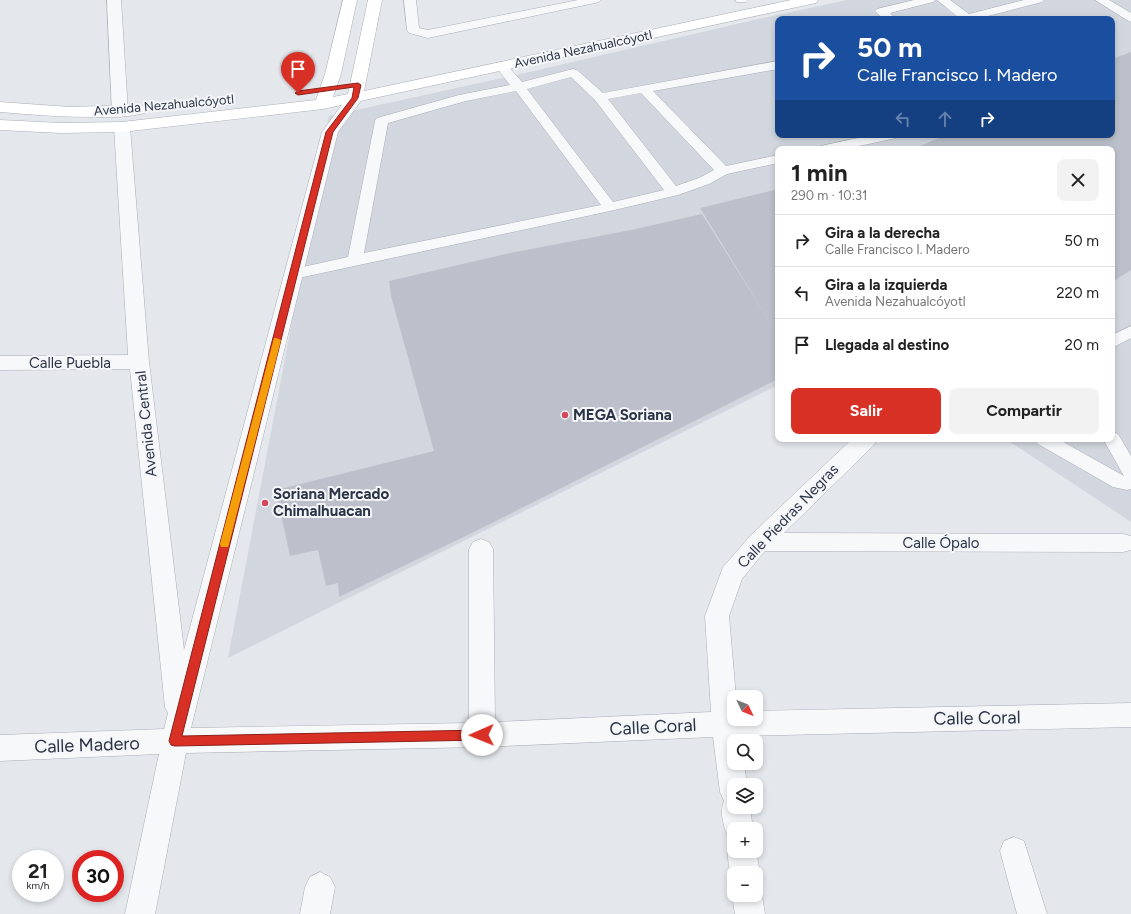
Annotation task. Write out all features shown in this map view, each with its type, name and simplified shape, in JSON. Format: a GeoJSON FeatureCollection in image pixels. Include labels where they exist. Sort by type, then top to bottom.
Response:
{"type":"FeatureCollection","features":[{"type":"Feature","properties":{"kind":"main road"},"geometry":{"type":"LineString","coordinates":[[325,97],[350,0]]}},
{"type":"Feature","properties":{"kind":"main road"},"geometry":{"type":"LineString","coordinates":[[356,91],[375,0]]}},
{"type":"Feature","properties":{"kind":"main road","name":"Avenida Nezahualcóyotl"},"geometry":{"type":"LineString","coordinates":[[356,91],[742,0]]}},
{"type":"Feature","properties":{"kind":"main road","name":"Avenida Nezahualcóyotl"},"geometry":{"type":"LineString","coordinates":[[0,126],[61,128],[121,119],[325,97],[502,67],[811,0]]}},
{"type":"Feature","properties":{"kind":"main road","name":"Avenida Nezahualcóyotl"},"geometry":{"type":"LineString","coordinates":[[243,99],[325,97]]}},
{"type":"Feature","properties":{"kind":"main road","name":"Avenida Nezahualcóyotl"},"geometry":{"type":"LineString","coordinates":[[0,107],[121,119],[150,108]]}},
{"type":"Feature","properties":{"kind":"street","name":"Avenida Central"},"geometry":{"type":"LineString","coordinates":[[114,0],[121,119],[139,362],[177,731]]}},
{"type":"Feature","properties":{"kind":"street"},"geometry":{"type":"LineString","coordinates":[[140,914],[177,731],[330,132],[356,91]]}},
{"type":"Feature","properties":{"kind":"street"},"geometry":{"type":"LineString","coordinates":[[325,97],[330,132]]}},
{"type":"Feature","properties":{"kind":"street","name":"Calle Puebla"},"geometry":{"type":"LineString","coordinates":[[0,363],[139,362]]}},
{"type":"Feature","properties":{"kind":"street","name":"Calle Piedras Negras"},"geometry":{"type":"LineString","coordinates":[[732,778],[725,724],[717,616],[732,574],[759,542],[863,442]]}},
{"type":"Feature","properties":{"kind":"street","name":"Calle Ópalo"},"geometry":{"type":"LineString","coordinates":[[759,542],[1123,543]]}},
{"type":"Feature","properties":{"kind":"street"},"geometry":{"type":"LineString","coordinates":[[481,549],[482,735]]}},
{"type":"Feature","properties":{"kind":"street","name":"Calle Coral"},"geometry":{"type":"LineString","coordinates":[[177,731],[482,735],[725,724],[1131,715]]}},
{"type":"Feature","properties":{"kind":"street","name":"Calle Madero"},"geometry":{"type":"LineString","coordinates":[[0,748],[177,731]]}},
{"type":"Feature","properties":{"kind":"street"},"geometry":{"type":"LineString","coordinates":[[1014,851],[1032,914]]}},
{"type":"Feature","properties":{"kind":"street"},"geometry":{"type":"LineString","coordinates":[[749,902],[750,914]]}},
{"type":"Feature","properties":{"kind":"lane"},"geometry":{"type":"LineString","coordinates":[[410,0],[413,30],[428,34],[596,0]]}},
{"type":"Feature","properties":{"kind":"lane"},"geometry":{"type":"LineString","coordinates":[[887,16],[881,11],[928,0]]}},
{"type":"Feature","properties":{"kind":"lane"},"geometry":{"type":"LineString","coordinates":[[943,0],[962,16]]}},
{"type":"Feature","properties":{"kind":"lane"},"geometry":{"type":"LineString","coordinates":[[972,16],[1038,0]]}},
{"type":"Feature","properties":{"kind":"lane"},"geometry":{"type":"LineString","coordinates":[[1101,0],[1131,18]]}},
{"type":"Feature","properties":{"kind":"lane"},"geometry":{"type":"LineString","coordinates":[[600,97],[775,66]]}},
{"type":"Feature","properties":{"kind":"lane"},"geometry":{"type":"LineString","coordinates":[[502,67],[519,87],[610,207]]}},
{"type":"Feature","properties":{"kind":"lane"},"geometry":{"type":"LineString","coordinates":[[355,260],[382,121],[464,98],[519,87],[573,73],[600,97],[673,192]]}},
{"type":"Feature","properties":{"kind":"lane"},"geometry":{"type":"LineString","coordinates":[[644,90],[723,171]]}},
{"type":"Feature","properties":{"kind":"lane"},"geometry":{"type":"LineString","coordinates":[[840,146],[877,138]]}},
{"type":"Feature","properties":{"kind":"lane"},"geometry":{"type":"LineString","coordinates":[[294,274],[610,207],[673,192],[704,181],[723,171],[775,160]]}},
{"type":"Feature","properties":{"kind":"lane"},"geometry":{"type":"LineString","coordinates":[[1115,340],[1131,331]]}},
{"type":"Feature","properties":{"kind":"lane"},"geometry":{"type":"LineString","coordinates":[[1049,442],[1119,482],[1127,483],[1131,480]]}},
{"type":"Feature","properties":{"kind":"lane"},"geometry":{"type":"LineString","coordinates":[[1114,442],[1131,472]]}},
{"type":"Feature","properties":{"kind":"shaded area"},"geometry":{"type":"Polygon","coordinates":[[[847,0],[1131,0],[1131,522],[1011,442],[1115,442],[1115,146],[775,146],[775,386],[228,658],[295,306],[294,274],[329,116],[534,71],[754,20],[847,0]]]}},
{"type":"Feature","properties":{"kind":"building"},"geometry":{"type":"Polygon","coordinates":[[[1131,52],[1131,270],[1115,280],[1115,146],[920,146],[939,138],[1115,138],[1115,58],[1131,52]]]}},
{"type":"Feature","properties":{"kind":"building","name":"MEGA Soriana"},"geometry":{"type":"Polygon","coordinates":[[[775,190],[775,330],[700,208],[775,190]]]}},
{"type":"Feature","properties":{"kind":"building","name":"MEGA Soriana"},"geometry":{"type":"Polygon","coordinates":[[[702,214],[775,330],[775,381],[476,531],[339,597],[338,583],[326,586],[318,550],[290,556],[276,490],[434,451],[391,296],[389,281],[510,253],[631,230],[702,214]]]}},
{"type":"Feature","properties":{"kind":"slow traffic"},"geometry":{"type":"LineString","coordinates":[[224,544],[276,340]]}},
{"type":"Feature","properties":{"kind":"place","name":"MEGA Soriana"},"geometry":{"type":"Point","coordinates":[565,415]}},
{"type":"Feature","properties":{"kind":"place","name":"Soriana Mercado Chimalhuacan"},"geometry":{"type":"Point","coordinates":[265,503]}},
{"type":"Feature","properties":{"kind":"route"},"geometry":{"type":"LineString","coordinates":[[298,93],[358,85],[355,98],[330,132],[175,741],[482,735]]}}]}
